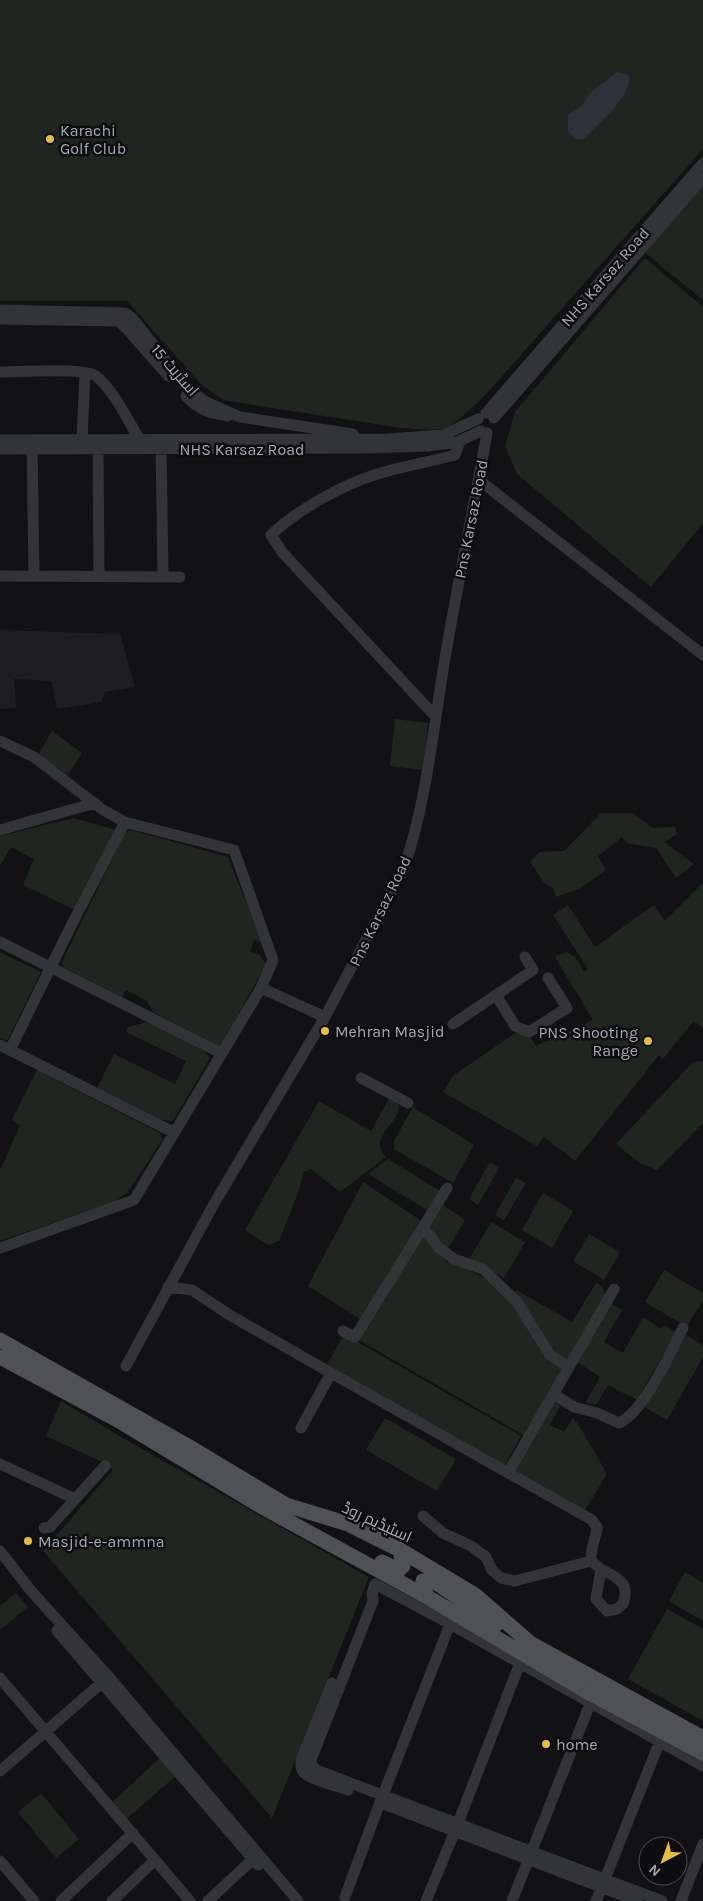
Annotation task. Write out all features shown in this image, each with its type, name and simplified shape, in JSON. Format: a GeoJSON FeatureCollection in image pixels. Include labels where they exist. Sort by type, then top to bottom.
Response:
{"type":"FeatureCollection","features":[{"type":"Feature","properties":{"kind":"main road","name":"اسٹیڈیم روڈ"},"geometry":{"type":"LineString","coordinates":[[0,1340],[170,1436],[286,1505],[348,1524],[400,1550],[475,1595],[530,1643],[703,1738]]}},
{"type":"Feature","properties":{"kind":"main road"},"geometry":{"type":"LineString","coordinates":[[0,1357],[121,1422],[264,1508],[320,1538],[376,1583],[429,1598],[586,1691],[703,1753]]}},
{"type":"Feature","properties":{"kind":"main road"},"geometry":{"type":"LineString","coordinates":[[320,1538],[359,1549],[396,1570],[403,1566],[400,1550]]}},
{"type":"Feature","properties":{"kind":"main road"},"geometry":{"type":"LineString","coordinates":[[429,1598],[422,1588],[423,1581],[430,1580],[441,1586],[506,1630],[530,1643]]}},
{"type":"Feature","properties":{"kind":"street","name":"NHS Karsaz Road"},"geometry":{"type":"LineString","coordinates":[[486,417],[703,163]]}},
{"type":"Feature","properties":{"kind":"street","name":"NHS Karsaz Road"},"geometry":{"type":"LineString","coordinates":[[306,444],[443,435],[486,417],[703,178]]}},
{"type":"Feature","properties":{"kind":"street","name":"اسٹریٹ 15"},"geometry":{"type":"LineString","coordinates":[[0,310],[125,314],[133,319],[187,388],[206,402],[240,417],[388,439]]}},
{"type":"Feature","properties":{"kind":"street"},"geometry":{"type":"LineString","coordinates":[[0,319],[118,321],[197,407],[206,412],[240,417]]}},
{"type":"Feature","properties":{"kind":"street"},"geometry":{"type":"LineString","coordinates":[[0,372],[80,371],[94,375],[108,389],[140,440]]}},
{"type":"Feature","properties":{"kind":"street"},"geometry":{"type":"LineString","coordinates":[[86,373],[99,576]]}},
{"type":"Feature","properties":{"kind":"street"},"geometry":{"type":"LineString","coordinates":[[486,417],[495,427],[484,432],[477,426],[486,417]]}},
{"type":"Feature","properties":{"kind":"street","name":"NHS Karsaz Road"},"geometry":{"type":"LineString","coordinates":[[90,445],[140,440],[161,444],[428,446],[460,441],[484,432]]}},
{"type":"Feature","properties":{"kind":"street","name":"Pns Karsaz Road"},"geometry":{"type":"LineString","coordinates":[[126,1366],[216,1202],[325,1018],[404,868],[412,844],[423,795],[452,619],[478,480],[484,432]]}},
{"type":"Feature","properties":{"kind":"street","name":"NHS Karsaz Road"},"geometry":{"type":"LineString","coordinates":[[0,440],[32,444],[143,448],[161,444]]}},
{"type":"Feature","properties":{"kind":"street"},"geometry":{"type":"LineString","coordinates":[[436,717],[282,552],[271,535],[282,524],[326,496],[376,474],[455,455],[460,441]]}},
{"type":"Feature","properties":{"kind":"street","name":"NHS Karsaz Road"},"geometry":{"type":"LineString","coordinates":[[0,449],[32,444]]}},
{"type":"Feature","properties":{"kind":"street"},"geometry":{"type":"LineString","coordinates":[[32,444],[34,576]]}},
{"type":"Feature","properties":{"kind":"street"},"geometry":{"type":"LineString","coordinates":[[161,444],[163,576]]}},
{"type":"Feature","properties":{"kind":"street"},"geometry":{"type":"LineString","coordinates":[[478,480],[703,654]]}},
{"type":"Feature","properties":{"kind":"street"},"geometry":{"type":"LineString","coordinates":[[0,576],[180,576]]}},
{"type":"Feature","properties":{"kind":"street"},"geometry":{"type":"LineString","coordinates":[[0,741],[34,757],[95,803],[125,822],[234,850],[273,960],[261,988],[134,1200],[0,1248]]}},
{"type":"Feature","properties":{"kind":"street"},"geometry":{"type":"LineString","coordinates":[[0,830],[95,803]]}},
{"type":"Feature","properties":{"kind":"street"},"geometry":{"type":"LineString","coordinates":[[125,822],[51,968],[5,1048],[173,1132]]}},
{"type":"Feature","properties":{"kind":"street"},"geometry":{"type":"LineString","coordinates":[[0,942],[222,1053]]}},
{"type":"Feature","properties":{"kind":"street"},"geometry":{"type":"LineString","coordinates":[[453,1024],[533,970],[525,957]]}},
{"type":"Feature","properties":{"kind":"street"},"geometry":{"type":"LineString","coordinates":[[496,995],[515,1026],[529,1032],[567,1008],[548,978]]}},
{"type":"Feature","properties":{"kind":"street"},"geometry":{"type":"LineString","coordinates":[[261,988],[325,1018]]}},
{"type":"Feature","properties":{"kind":"street"},"geometry":{"type":"LineString","coordinates":[[361,1078],[408,1103]]}},
{"type":"Feature","properties":{"kind":"street"},"geometry":{"type":"LineString","coordinates":[[343,1331],[355,1337],[448,1188]]}},
{"type":"Feature","properties":{"kind":"street"},"geometry":{"type":"LineString","coordinates":[[422,1229],[439,1248],[454,1259],[483,1269],[516,1302],[551,1356],[569,1367]]}},
{"type":"Feature","properties":{"kind":"street"},"geometry":{"type":"LineString","coordinates":[[168,1287],[192,1290],[228,1314],[592,1520],[597,1527],[596,1536],[590,1551],[591,1561],[601,1569]]}},
{"type":"Feature","properties":{"kind":"street"},"geometry":{"type":"LineString","coordinates":[[508,1473],[614,1289]]}},
{"type":"Feature","properties":{"kind":"street"},"geometry":{"type":"LineString","coordinates":[[553,1394],[574,1407],[597,1413],[619,1423],[627,1420],[647,1395],[684,1328]]}},
{"type":"Feature","properties":{"kind":"street"},"geometry":{"type":"LineString","coordinates":[[301,1428],[331,1373]]}},
{"type":"Feature","properties":{"kind":"street"},"geometry":{"type":"LineString","coordinates":[[0,1464],[75,1499]]}},
{"type":"Feature","properties":{"kind":"street"},"geometry":{"type":"LineString","coordinates":[[44,1528],[50,1527],[105,1466]]}},
{"type":"Feature","properties":{"kind":"street"},"geometry":{"type":"LineString","coordinates":[[423,1516],[443,1534],[471,1546],[486,1557],[492,1570],[501,1578],[515,1581],[591,1561]]}},
{"type":"Feature","properties":{"kind":"street"},"geometry":{"type":"LineString","coordinates":[[0,1551],[30,1594]]}},
{"type":"Feature","properties":{"kind":"street"},"geometry":{"type":"LineString","coordinates":[[0,1563],[30,1594],[298,1901]]}},
{"type":"Feature","properties":{"kind":"street"},"geometry":{"type":"LineString","coordinates":[[662,1901],[603,1883],[382,1799],[316,1770],[311,1764],[311,1760],[373,1601],[376,1583],[703,1766]]}},
{"type":"Feature","properties":{"kind":"street"},"geometry":{"type":"LineString","coordinates":[[345,1897],[450,1624]]}},
{"type":"Feature","properties":{"kind":"street"},"geometry":{"type":"LineString","coordinates":[[426,1901],[457,1827],[520,1663]]}},
{"type":"Feature","properties":{"kind":"street"},"geometry":{"type":"LineString","coordinates":[[0,1678],[133,1833],[185,1899]]}},
{"type":"Feature","properties":{"kind":"street"},"geometry":{"type":"LineString","coordinates":[[0,1771],[105,1680]]}},
{"type":"Feature","properties":{"kind":"street"},"geometry":{"type":"LineString","coordinates":[[105,1680],[288,1901]]}},
{"type":"Feature","properties":{"kind":"street"},"geometry":{"type":"LineString","coordinates":[[512,1901],[590,1704]]}},
{"type":"Feature","properties":{"kind":"street"},"geometry":{"type":"LineString","coordinates":[[596,1901],[660,1741]]}},
{"type":"Feature","properties":{"kind":"street"},"geometry":{"type":"LineString","coordinates":[[61,1901],[133,1833]]}},
{"type":"Feature","properties":{"kind":"street"},"geometry":{"type":"LineString","coordinates":[[682,1901],[703,1844]]}},
{"type":"Feature","properties":{"kind":"street"},"geometry":{"type":"LineString","coordinates":[[208,1901],[253,1859]]}},
{"type":"Feature","properties":{"kind":"street"},"geometry":{"type":"LineString","coordinates":[[112,1901],[155,1860]]}},
{"type":"Feature","properties":{"kind":"street"},"geometry":{"type":"LineString","coordinates":[[0,1861],[34,1901]]}},
{"type":"Feature","properties":{"kind":"street"},"geometry":{"type":"LineString","coordinates":[[603,1883],[636,1901]]}},
{"type":"Feature","properties":{"kind":"shaded area","name":"Karachi Golf Club"},"geometry":{"type":"Polygon","coordinates":[[[0,0],[703,0],[703,149],[489,391],[468,412],[449,426],[422,430],[401,428],[223,400],[201,384],[127,301],[0,301],[0,0]]]}},
{"type":"Feature","properties":{"kind":"shaded area"},"geometry":{"type":"Polygon","coordinates":[[[617,72],[629,75],[629,83],[620,101],[584,139],[575,139],[568,131],[568,115],[582,106],[590,93],[617,72]]]}},
{"type":"Feature","properties":{"kind":"shaded area"},"geometry":{"type":"Polygon","coordinates":[[[703,186],[703,300],[644,252],[703,186]]]}},
{"type":"Feature","properties":{"kind":"shaded area"},"geometry":{"type":"Polygon","coordinates":[[[645,258],[703,307],[703,523],[651,587],[517,474],[505,446],[515,412],[645,258]]]}},
{"type":"Feature","properties":{"kind":"shaded area"},"geometry":{"type":"Polygon","coordinates":[[[0,630],[120,634],[135,687],[104,692],[102,702],[57,709],[51,681],[14,679],[16,708],[0,709],[0,630]]]}},
{"type":"Feature","properties":{"kind":"shaded area"},"geometry":{"type":"Polygon","coordinates":[[[395,719],[428,723],[423,770],[390,766],[395,719]]]}},
{"type":"Feature","properties":{"kind":"shaded area"},"geometry":{"type":"Polygon","coordinates":[[[52,731],[82,753],[68,775],[38,755],[52,731]]]}},
{"type":"Feature","properties":{"kind":"shaded area"},"geometry":{"type":"Polygon","coordinates":[[[601,813],[633,813],[652,828],[675,827],[677,834],[664,842],[694,864],[676,878],[656,848],[627,843],[622,837],[598,856],[606,870],[579,889],[556,897],[553,888],[545,884],[530,862],[539,852],[564,851],[601,813]]]}},
{"type":"Feature","properties":{"kind":"shaded area"},"geometry":{"type":"Polygon","coordinates":[[[74,818],[116,830],[75,910],[23,885],[34,859],[11,847],[0,866],[0,836],[74,818]]]}},
{"type":"Feature","properties":{"kind":"shaded area"},"geometry":{"type":"Polygon","coordinates":[[[131,830],[228,857],[262,942],[254,940],[250,951],[260,955],[266,964],[221,1047],[153,1012],[147,1001],[126,990],[122,997],[63,967],[62,962],[125,833],[131,830]]]}},
{"type":"Feature","properties":{"kind":"shaded area"},"geometry":{"type":"Polygon","coordinates":[[[703,883],[703,1028],[694,1021],[663,1059],[659,1055],[575,1161],[544,1137],[537,1146],[443,1092],[454,1075],[517,1032],[528,1034],[536,1046],[593,1020],[555,957],[566,952],[575,957],[584,972],[588,969],[553,915],[568,905],[595,947],[654,905],[665,921],[703,883]]]}},
{"type":"Feature","properties":{"kind":"shaded area"},"geometry":{"type":"Polygon","coordinates":[[[0,952],[41,972],[7,1041],[0,1037],[0,952]]]}},
{"type":"Feature","properties":{"kind":"shaded area"},"geometry":{"type":"Polygon","coordinates":[[[147,1022],[190,1041],[210,1058],[173,1121],[161,1120],[97,1088],[114,1054],[175,1084],[186,1061],[126,1032],[128,1027],[147,1022]]]}},
{"type":"Feature","properties":{"kind":"shaded area"},"geometry":{"type":"Polygon","coordinates":[[[703,1061],[703,1123],[657,1170],[638,1162],[616,1144],[693,1062],[703,1061]]]}},
{"type":"Feature","properties":{"kind":"shaded area"},"geometry":{"type":"Polygon","coordinates":[[[37,1070],[160,1133],[162,1140],[127,1193],[113,1202],[0,1241],[0,1170],[20,1126],[12,1120],[37,1070]]]}},
{"type":"Feature","properties":{"kind":"shaded area"},"geometry":{"type":"Polygon","coordinates":[[[390,1097],[398,1101],[399,1109],[381,1138],[381,1150],[386,1157],[340,1192],[311,1169],[304,1172],[298,1193],[279,1241],[268,1245],[245,1230],[319,1101],[371,1131],[390,1097]]]}},
{"type":"Feature","properties":{"kind":"shaded area"},"geometry":{"type":"Polygon","coordinates":[[[413,1107],[474,1145],[453,1183],[394,1149],[394,1141],[413,1107]]]}},
{"type":"Feature","properties":{"kind":"shaded area"},"geometry":{"type":"Polygon","coordinates":[[[388,1159],[442,1192],[430,1212],[368,1174],[388,1159]]]}},
{"type":"Feature","properties":{"kind":"shaded area"},"geometry":{"type":"Polygon","coordinates":[[[490,1162],[499,1168],[478,1205],[469,1199],[490,1162]]]}},
{"type":"Feature","properties":{"kind":"shaded area"},"geometry":{"type":"Polygon","coordinates":[[[516,1178],[526,1183],[504,1220],[495,1215],[516,1178]]]}},
{"type":"Feature","properties":{"kind":"shaded area"},"geometry":{"type":"Polygon","coordinates":[[[363,1182],[423,1222],[362,1320],[308,1286],[363,1182]]]}},
{"type":"Feature","properties":{"kind":"shaded area"},"geometry":{"type":"Polygon","coordinates":[[[543,1193],[573,1211],[552,1248],[522,1230],[543,1193]]]}},
{"type":"Feature","properties":{"kind":"shaded area"},"geometry":{"type":"Polygon","coordinates":[[[440,1203],[465,1220],[448,1248],[423,1229],[440,1203]]]}},
{"type":"Feature","properties":{"kind":"shaded area"},"geometry":{"type":"Polygon","coordinates":[[[491,1222],[525,1242],[504,1278],[470,1258],[491,1222]]]}},
{"type":"Feature","properties":{"kind":"shaded area"},"geometry":{"type":"Polygon","coordinates":[[[423,1231],[446,1262],[463,1267],[489,1281],[506,1296],[563,1369],[525,1436],[357,1339],[423,1231]]]}},
{"type":"Feature","properties":{"kind":"shaded area"},"geometry":{"type":"Polygon","coordinates":[[[589,1234],[620,1252],[604,1280],[573,1261],[589,1234]]]}},
{"type":"Feature","properties":{"kind":"shaded area"},"geometry":{"type":"Polygon","coordinates":[[[664,1270],[703,1293],[703,1300],[687,1327],[645,1302],[664,1270]]]}},
{"type":"Feature","properties":{"kind":"shaded area"},"geometry":{"type":"Polygon","coordinates":[[[596,1283],[603,1288],[604,1296],[567,1361],[551,1352],[514,1296],[516,1290],[572,1322],[596,1283]]]}},
{"type":"Feature","properties":{"kind":"shaded area"},"geometry":{"type":"Polygon","coordinates":[[[610,1303],[622,1310],[604,1342],[623,1353],[643,1317],[661,1329],[664,1325],[676,1332],[637,1400],[608,1385],[596,1405],[586,1402],[600,1377],[577,1362],[610,1303]]]}},
{"type":"Feature","properties":{"kind":"shaded area"},"geometry":{"type":"Polygon","coordinates":[[[344,1334],[521,1436],[504,1467],[327,1365],[344,1334]]]}},
{"type":"Feature","properties":{"kind":"shaded area"},"geometry":{"type":"Polygon","coordinates":[[[685,1334],[703,1345],[703,1357],[667,1420],[644,1407],[685,1334]]]}},
{"type":"Feature","properties":{"kind":"shaded area"},"geometry":{"type":"Polygon","coordinates":[[[61,1401],[369,1577],[272,1818],[43,1551],[113,1470],[104,1463],[46,1436],[61,1401]]]}},
{"type":"Feature","properties":{"kind":"shaded area"},"geometry":{"type":"Polygon","coordinates":[[[553,1401],[560,1406],[550,1425],[564,1432],[573,1418],[607,1474],[585,1510],[513,1470],[553,1401]]]}},
{"type":"Feature","properties":{"kind":"shaded area"},"geometry":{"type":"Polygon","coordinates":[[[385,1418],[456,1459],[437,1491],[366,1450],[385,1418]]]}},
{"type":"Feature","properties":{"kind":"shaded area"},"geometry":{"type":"Polygon","coordinates":[[[685,1572],[703,1583],[703,1621],[669,1601],[685,1572]]]}},
{"type":"Feature","properties":{"kind":"shaded area"},"geometry":{"type":"Polygon","coordinates":[[[16,1593],[28,1607],[0,1630],[0,1606],[16,1593]]]}},
{"type":"Feature","properties":{"kind":"shaded area"},"geometry":{"type":"Polygon","coordinates":[[[667,1609],[703,1629],[703,1721],[628,1679],[667,1609]]]}},
{"type":"Feature","properties":{"kind":"shaded area"},"geometry":{"type":"Polygon","coordinates":[[[163,1755],[179,1773],[123,1822],[109,1805],[163,1755]]]}},
{"type":"Feature","properties":{"kind":"shaded area"},"geometry":{"type":"Polygon","coordinates":[[[41,1793],[79,1839],[56,1858],[18,1812],[41,1793]]]}},
{"type":"Feature","properties":{"kind":"place","name":"Karachi Golf Club"},"geometry":{"type":"Point","coordinates":[50,139]}},
{"type":"Feature","properties":{"kind":"place","name":"Mehran Masjid"},"geometry":{"type":"Point","coordinates":[325,1031]}},
{"type":"Feature","properties":{"kind":"place","name":"PNS Shooting Range"},"geometry":{"type":"Point","coordinates":[648,1041]}},
{"type":"Feature","properties":{"kind":"place","name":"Masjid-e-ammna"},"geometry":{"type":"Point","coordinates":[28,1541]}},
{"type":"Feature","properties":{"kind":"place","name":"home"},"geometry":{"type":"Point","coordinates":[546,1744]}}]}
